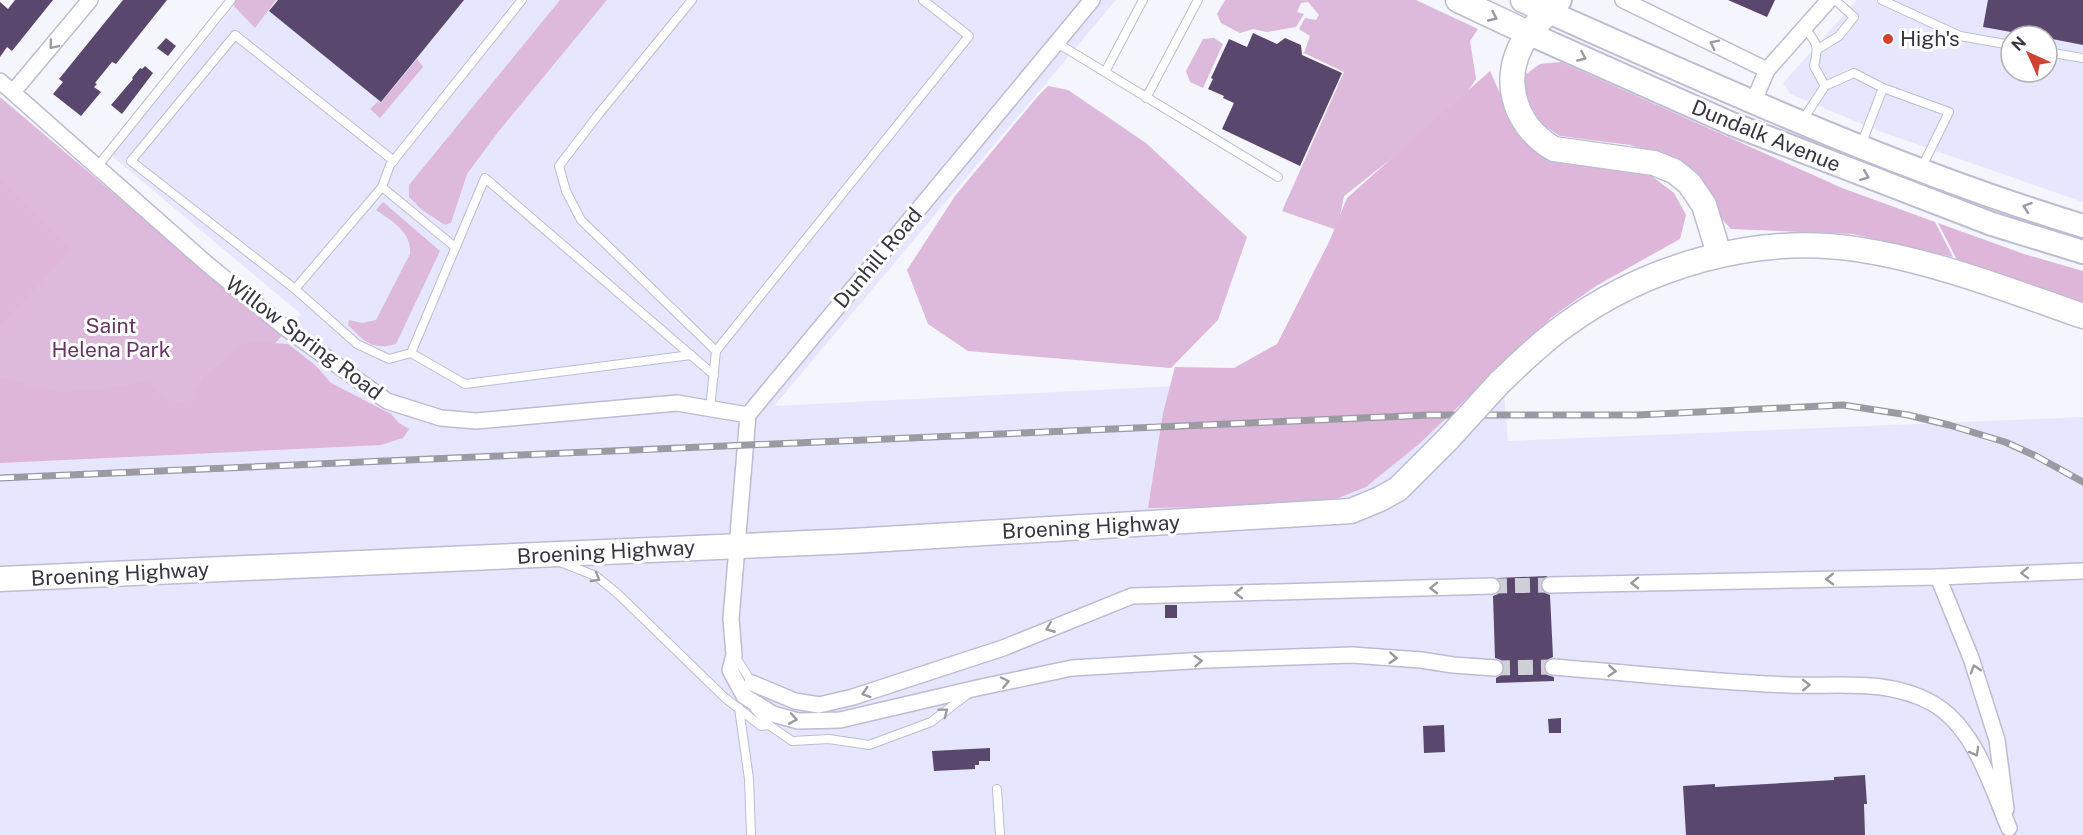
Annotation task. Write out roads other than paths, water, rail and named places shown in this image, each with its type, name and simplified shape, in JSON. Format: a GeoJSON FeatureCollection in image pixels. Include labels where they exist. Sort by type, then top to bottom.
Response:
{"type":"FeatureCollection","features":[{"type":"Feature","properties":{"kind":"main road","name":"Dundalk Avenue"},"geometry":{"type":"LineString","coordinates":[[1458,0],[1732,124],[1912,195],[1992,224],[2083,252]]}},
{"type":"Feature","properties":{"kind":"main road","name":"Dundalk Avenue"},"geometry":{"type":"LineString","coordinates":[[1523,0],[1554,6],[1753,103],[1920,169],[2083,226]]}},
{"type":"Feature","properties":{"kind":"main road"},"geometry":{"type":"LineString","coordinates":[[1554,6],[1528,33],[1516,60],[1511,83],[1523,121],[1541,141],[1554,149],[1654,164],[1674,171],[1689,183],[1704,205],[1719,254]]}},
{"type":"Feature","properties":{"kind":"main road"},"geometry":{"type":"LineString","coordinates":[[1912,195],[1920,169]]}},
{"type":"Feature","properties":{"kind":"main road","name":"Broening Highway"},"geometry":{"type":"LineString","coordinates":[[0,579],[852,541],[1351,511],[1398,489],[1499,383],[1556,332],[1594,306],[1662,273],[1719,254],[1772,246],[1854,249],[1910,260],[1970,276],[2083,316]]}},
{"type":"Feature","properties":{"kind":"street"},"geometry":{"type":"LineString","coordinates":[[13,92],[90,0]]}},
{"type":"Feature","properties":{"kind":"street","name":"Dunhill Road"},"geometry":{"type":"LineString","coordinates":[[748,415],[1092,0]]}},
{"type":"Feature","properties":{"kind":"street"},"geometry":{"type":"LineString","coordinates":[[1623,0],[1767,70]]}},
{"type":"Feature","properties":{"kind":"street"},"geometry":{"type":"LineString","coordinates":[[1753,103],[1767,70],[1829,0]]}},
{"type":"Feature","properties":{"kind":"street","name":"Willow Spring Road"},"geometry":{"type":"LineString","coordinates":[[0,81],[206,263],[284,327],[387,401],[441,418],[476,421],[677,403],[748,415]]}},
{"type":"Feature","properties":{"kind":"street"},"geometry":{"type":"LineString","coordinates":[[748,415],[731,619],[734,655],[730,670],[745,696],[773,714],[798,721],[840,720],[1072,668],[1352,655],[1496,668]]}},
{"type":"Feature","properties":{"kind":"street"},"geometry":{"type":"LineString","coordinates":[[1550,585],[1938,577],[2083,571]]}},
{"type":"Feature","properties":{"kind":"street"},"geometry":{"type":"LineString","coordinates":[[1938,577],[1971,658],[1997,740],[2010,832]]}},
{"type":"Feature","properties":{"kind":"street"},"geometry":{"type":"LineString","coordinates":[[745,696],[819,705],[853,698],[1003,648],[1132,596],[1492,586]]}},
{"type":"Feature","properties":{"kind":"street"},"geometry":{"type":"LineString","coordinates":[[1553,667],[1790,685],[1864,684],[1906,692],[1932,703],[1968,738],[1981,762],[2010,832]]}},
{"type":"Feature","properties":{"kind":"lane"},"geometry":{"type":"LineString","coordinates":[[97,167],[231,0]]}},
{"type":"Feature","properties":{"kind":"lane"},"geometry":{"type":"LineString","coordinates":[[296,289],[382,187],[390,165],[522,0]]}},
{"type":"Feature","properties":{"kind":"lane"},"geometry":{"type":"LineString","coordinates":[[692,0],[559,166],[566,191],[580,220],[716,351]]}},
{"type":"Feature","properties":{"kind":"lane"},"geometry":{"type":"LineString","coordinates":[[710,409],[716,351],[969,36],[922,0]]}},
{"type":"Feature","properties":{"kind":"lane"},"geometry":{"type":"LineString","coordinates":[[1105,72],[1143,0]]}},
{"type":"Feature","properties":{"kind":"lane"},"geometry":{"type":"LineString","coordinates":[[1146,98],[1198,0]]}},
{"type":"Feature","properties":{"kind":"lane"},"geometry":{"type":"LineString","coordinates":[[1818,49],[1839,36],[1854,17],[1835,0]]}},
{"type":"Feature","properties":{"kind":"lane"},"geometry":{"type":"LineString","coordinates":[[1882,0],[1960,36],[1999,43]]}},
{"type":"Feature","properties":{"kind":"lane"},"geometry":{"type":"LineString","coordinates":[[1804,27],[1815,40],[1818,49],[1814,66],[1825,86]]}},
{"type":"Feature","properties":{"kind":"lane"},"geometry":{"type":"LineString","coordinates":[[394,161],[235,35],[131,161],[296,289],[357,344],[389,359],[411,353],[465,384],[691,355]]}},
{"type":"Feature","properties":{"kind":"lane"},"geometry":{"type":"LineString","coordinates":[[1057,43],[1278,177]]}},
{"type":"Feature","properties":{"kind":"lane"},"geometry":{"type":"LineString","coordinates":[[2059,54],[2083,58]]}},
{"type":"Feature","properties":{"kind":"lane"},"geometry":{"type":"LineString","coordinates":[[1801,122],[1825,86],[1854,73],[1883,88],[1949,112],[1920,169]]}},
{"type":"Feature","properties":{"kind":"lane"},"geometry":{"type":"LineString","coordinates":[[1860,146],[1871,124],[1883,88]]}},
{"type":"Feature","properties":{"kind":"lane"},"geometry":{"type":"LineString","coordinates":[[411,353],[485,178],[714,375]]}},
{"type":"Feature","properties":{"kind":"lane"},"geometry":{"type":"LineString","coordinates":[[382,187],[455,247]]}},
{"type":"Feature","properties":{"kind":"lane"},"geometry":{"type":"LineString","coordinates":[[542,555],[596,576],[640,614],[724,697],[745,696]]}},
{"type":"Feature","properties":{"kind":"lane"},"geometry":{"type":"LineString","coordinates":[[745,696],[769,725],[792,741],[829,739],[869,745],[932,722],[977,688]]}},
{"type":"Feature","properties":{"kind":"lane"},"geometry":{"type":"LineString","coordinates":[[745,696],[761,726],[769,725]]}},
{"type":"Feature","properties":{"kind":"lane"},"geometry":{"type":"LineString","coordinates":[[745,696],[751,835]]}},
{"type":"Feature","properties":{"kind":"lane"},"geometry":{"type":"LineString","coordinates":[[997,789],[1000,835]]}},
{"type":"Feature","properties":{"kind":"tunnel"},"geometry":{"type":"LineString","coordinates":[[1492,586],[1550,585]]}},
{"type":"Feature","properties":{"kind":"tunnel"},"geometry":{"type":"LineString","coordinates":[[1495,668],[1553,667]]}},
{"type":"Feature","properties":{"kind":"railway"},"geometry":{"type":"LineString","coordinates":[[0,478],[1430,415],[1637,415],[1843,405],[1908,415],[2005,442],[2083,482]]}},
{"type":"Feature","properties":{"kind":"place","name":"High's"},"geometry":{"type":"Point","coordinates":[1888,39]}},
{"type":"Feature","properties":{"kind":"park label","name":"Saint Helena Park"},"geometry":{"type":"Point","coordinates":[111,338]}}]}
